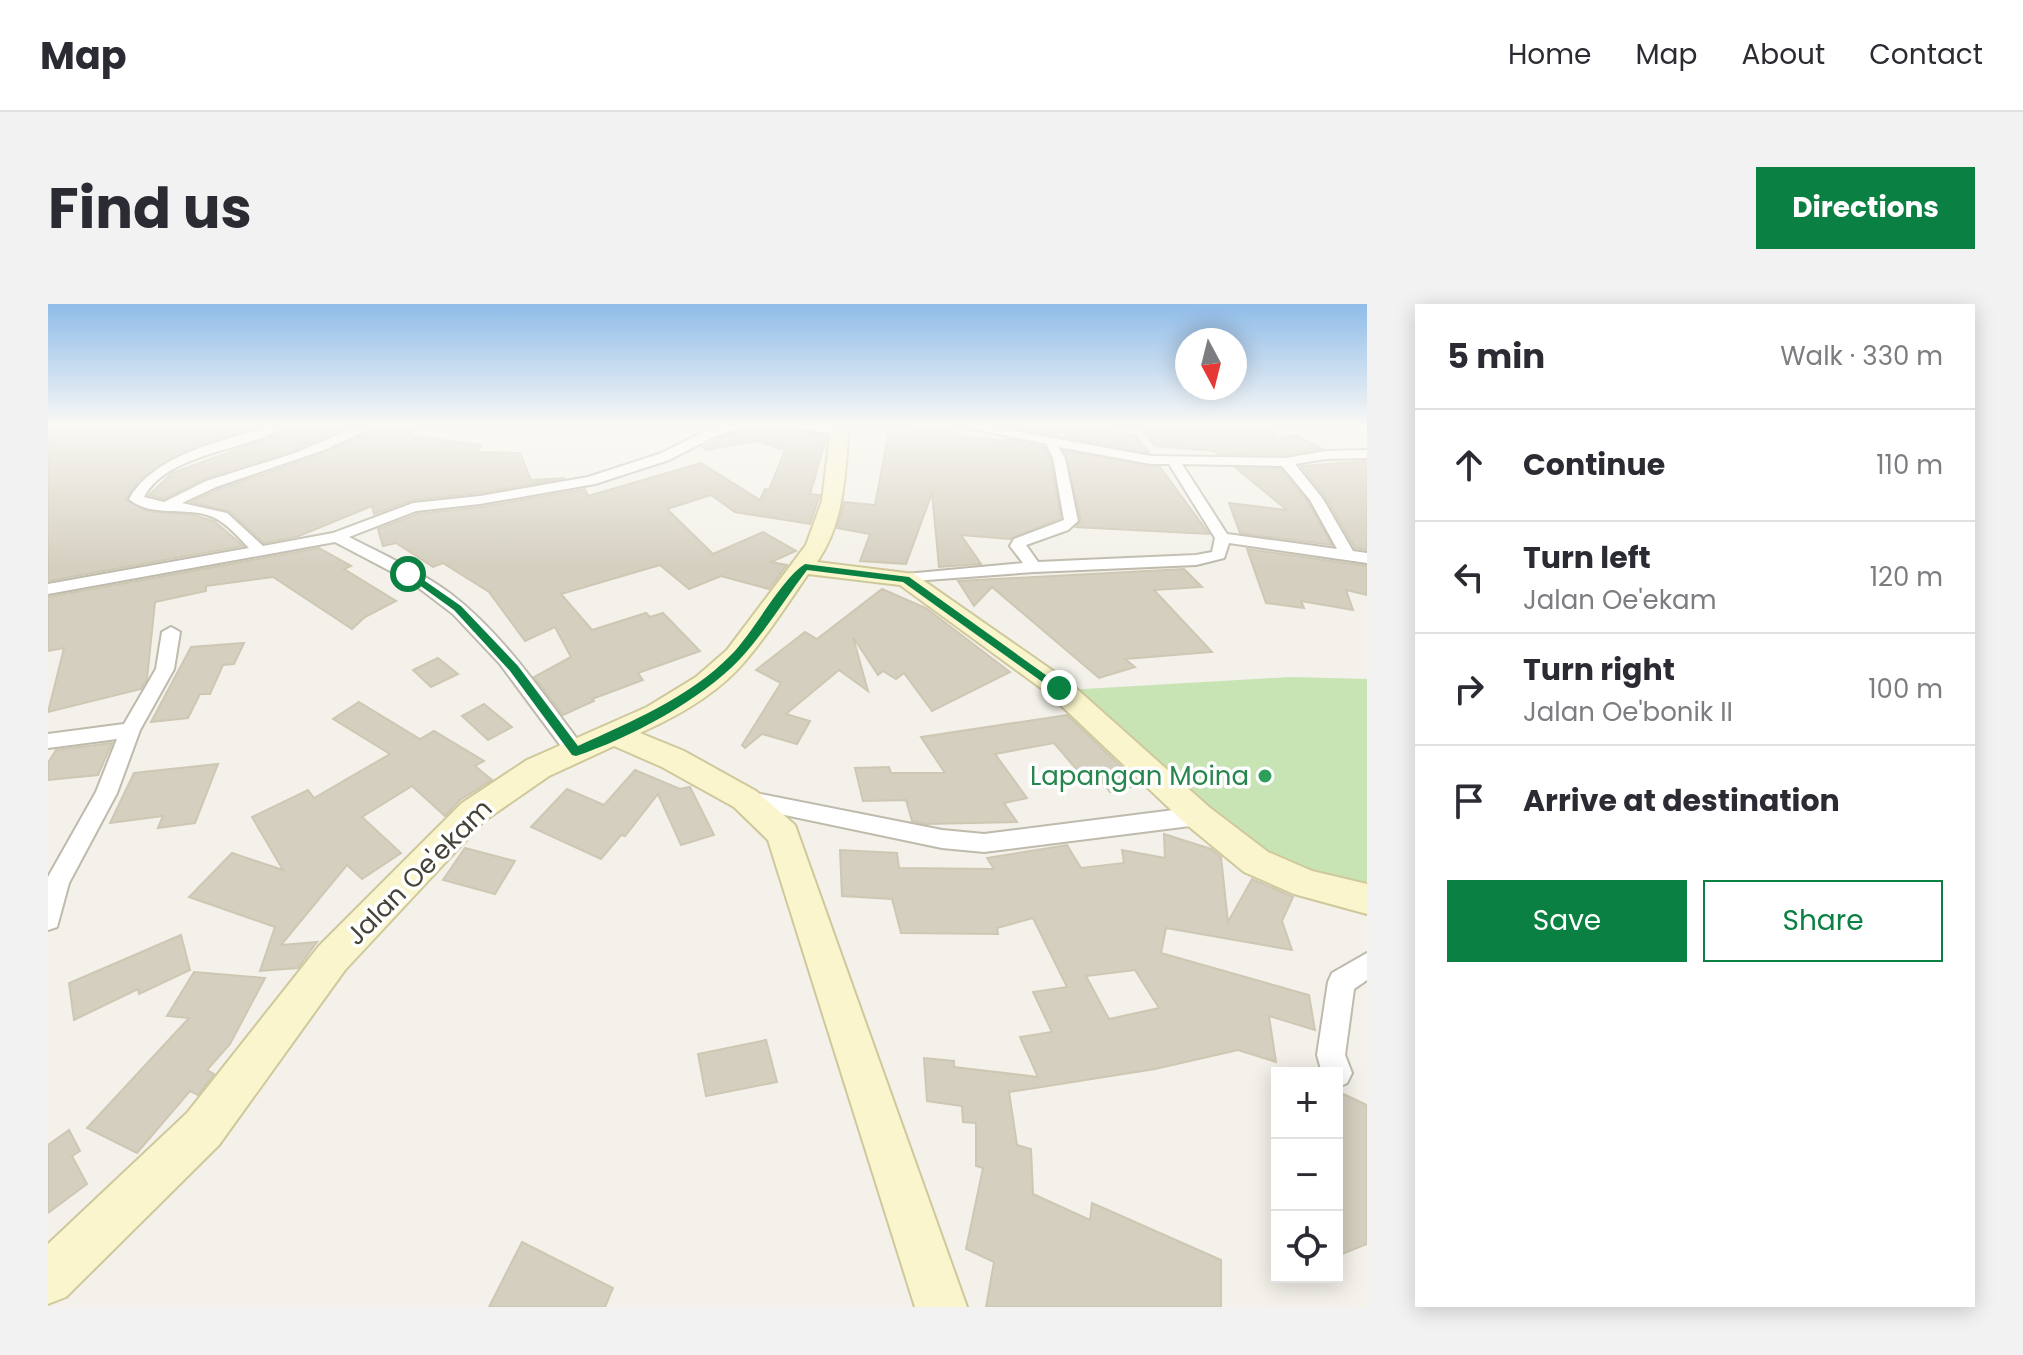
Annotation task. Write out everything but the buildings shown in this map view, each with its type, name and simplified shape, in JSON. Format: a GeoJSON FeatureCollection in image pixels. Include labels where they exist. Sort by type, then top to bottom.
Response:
{"type":"FeatureCollection","features":[{"type":"Feature","properties":{"kind":"street"},"geometry":{"type":"LineString","coordinates":[[161,473],[146,481],[136,494],[136,499],[222,516],[259,550]]}},
{"type":"Feature","properties":{"kind":"street"},"geometry":{"type":"LineString","coordinates":[[167,506],[188,492],[246,473]]}},
{"type":"Feature","properties":{"kind":"street"},"geometry":{"type":"LineString","coordinates":[[48,589],[337,537],[413,507],[480,500],[590,481],[615,473]]}},
{"type":"Feature","properties":{"kind":"street","name":"Jalan Oe'ekam"},"geometry":{"type":"LineString","coordinates":[[48,1279],[203,1129],[332,958],[473,812],[538,768],[657,714],[706,683],[736,656],[805,567],[817,546],[832,501],[835,473]]}},
{"type":"Feature","properties":{"kind":"street"},"geometry":{"type":"LineString","coordinates":[[1034,567],[1018,546],[1019,542],[1068,525],[1071,521],[1062,473]]}},
{"type":"Feature","properties":{"kind":"street"},"geometry":{"type":"LineString","coordinates":[[805,567],[906,579],[1034,567],[1213,557],[1221,551],[1222,538],[1181,473]]}},
{"type":"Feature","properties":{"kind":"street"},"geometry":{"type":"LineString","coordinates":[[1295,473],[1316,499],[1347,554]]}},
{"type":"Feature","properties":{"kind":"street"},"geometry":{"type":"LineString","coordinates":[[337,537],[408,574],[457,608],[514,668],[576,752]]}},
{"type":"Feature","properties":{"kind":"street"},"geometry":{"type":"LineString","coordinates":[[1222,538],[1367,558]]}},
{"type":"Feature","properties":{"kind":"street"},"geometry":{"type":"LineString","coordinates":[[906,579],[1059,688],[1198,816],[1256,862],[1282,875],[1367,899]]}},
{"type":"Feature","properties":{"kind":"street"},"geometry":{"type":"LineString","coordinates":[[48,919],[57,883],[106,793],[130,730],[165,669],[171,632]]}},
{"type":"Feature","properties":{"kind":"street"},"geometry":{"type":"LineString","coordinates":[[48,741],[130,730]]}},
{"type":"Feature","properties":{"kind":"street"},"geometry":{"type":"LineString","coordinates":[[616,735],[673,759],[745,799],[783,834],[941,1307]]}},
{"type":"Feature","properties":{"kind":"street"},"geometry":{"type":"LineString","coordinates":[[745,799],[942,839],[984,843],[1198,816]]}},
{"type":"Feature","properties":{"kind":"street"},"geometry":{"type":"LineString","coordinates":[[1334,1067],[1331,1055],[1341,982],[1367,965]]}},
{"type":"Feature","properties":{"kind":"green space","name":"Lapangan Moina"},"geometry":{"type":"Polygon","coordinates":[[[1291,677],[1367,679],[1367,884],[1259,862],[1067,690],[1291,677]]]}},
{"type":"Feature","properties":{"kind":"place","name":"Lapangan Moina"},"geometry":{"type":"Point","coordinates":[1265,776]}},
{"type":"Feature","properties":{"kind":"route"},"geometry":{"type":"LineString","coordinates":[[408,574],[457,608],[514,668],[576,752],[657,714],[706,683],[736,656],[805,567],[906,579],[1059,688]]}}]}
